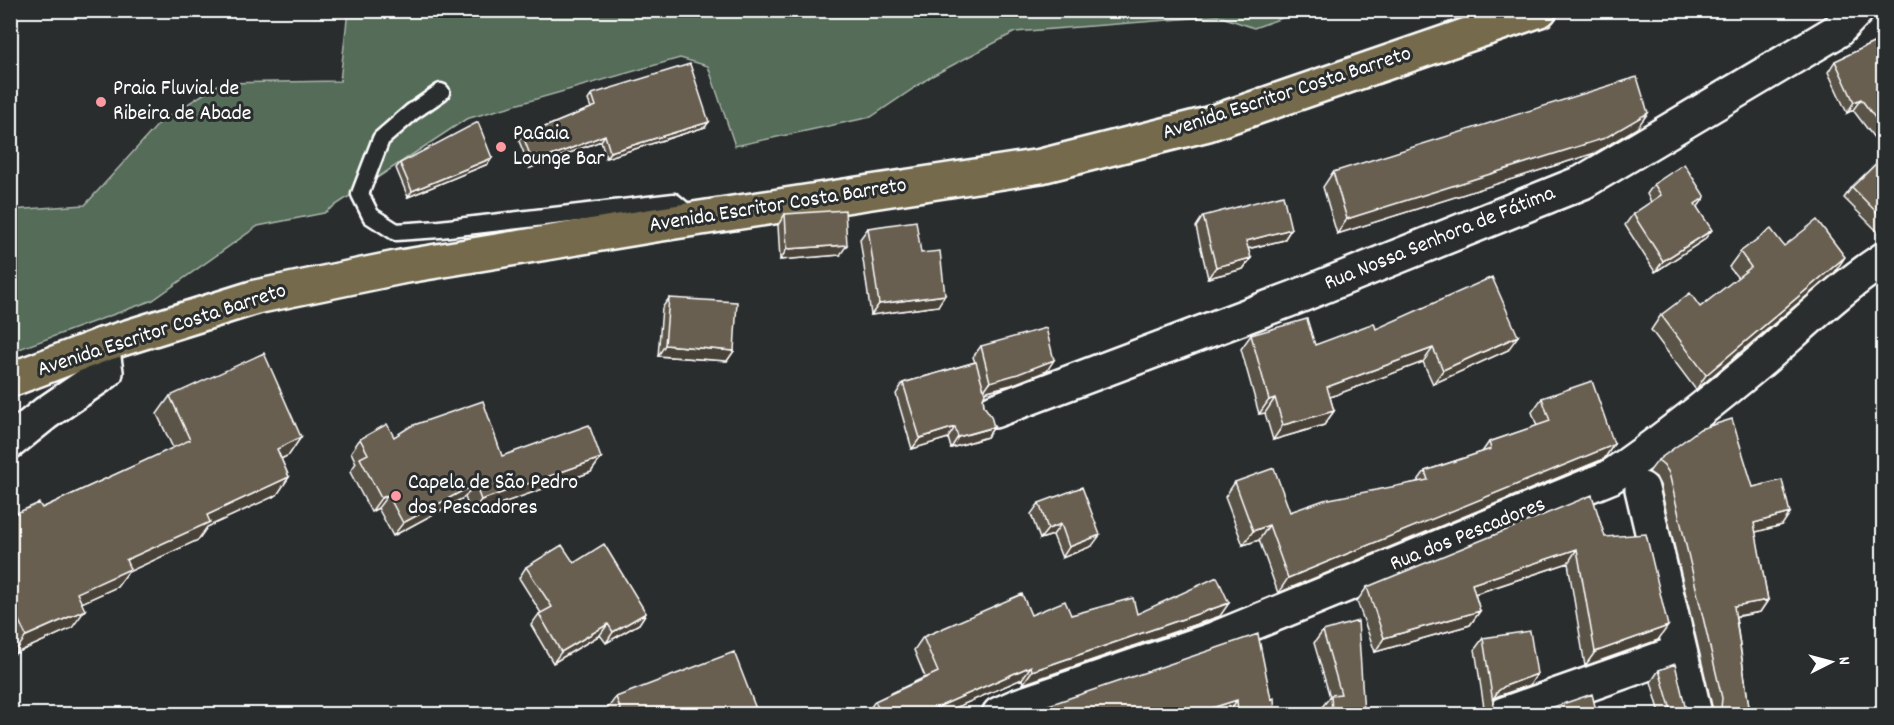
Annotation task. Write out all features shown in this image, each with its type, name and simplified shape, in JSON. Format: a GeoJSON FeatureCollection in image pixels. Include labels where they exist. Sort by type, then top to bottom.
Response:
{"type":"FeatureCollection","features":[{"type":"Feature","properties":{"kind":"main road","name":"Avenida Escritor Costa Barreto"},"geometry":{"type":"LineString","coordinates":[[10,380],[102,345],[256,297],[401,267],[693,219],[1041,166],[1208,124],[1540,10]]}},
{"type":"Feature","properties":{"kind":"street","name":"Rua Nossa Senhora de Fátima"},"geometry":{"type":"LineString","coordinates":[[994,411],[1305,293],[1583,182],[1837,31],[1857,10]]}},
{"type":"Feature","properties":{"kind":"street","name":"Rua dos Pescadores"},"geometry":{"type":"LineString","coordinates":[[1012,712],[1214,639],[1610,477],[1643,454],[1761,360],[1858,276],[1884,259]]}},
{"type":"Feature","properties":{"kind":"street"},"geometry":{"type":"LineString","coordinates":[[10,442],[46,413],[106,372],[102,345]]}},
{"type":"Feature","properties":{"kind":"street"},"geometry":{"type":"LineString","coordinates":[[1642,489],[1695,714]]}},
{"type":"Feature","properties":{"kind":"street"},"geometry":{"type":"LineString","coordinates":[[1504,714],[1680,652]]}},
{"type":"Feature","properties":{"kind":"lane"},"geometry":{"type":"LineString","coordinates":[[441,92],[412,112],[381,139],[360,195],[371,216],[396,232],[674,202],[693,219]]}},
{"type":"Feature","properties":{"kind":"green space"},"geometry":{"type":"Polygon","coordinates":[[[348,11],[1302,11],[1254,28],[1219,16],[1015,32],[932,76],[871,117],[735,146],[708,66],[680,58],[466,119],[324,213],[258,226],[153,300],[11,352],[11,210],[85,205],[162,120],[221,83],[340,81],[348,11]]]}},
{"type":"Feature","properties":{"kind":"building"},"geometry":{"type":"Polygon","coordinates":[[[1884,38],[1884,130],[1861,99],[1854,102],[1835,61],[1884,38]]]}},
{"type":"Feature","properties":{"kind":"building"},"geometry":{"type":"Polygon","coordinates":[[[690,64],[709,122],[610,152],[605,135],[533,163],[523,136],[596,106],[592,94],[690,64]]]}},
{"type":"Feature","properties":{"kind":"building"},"geometry":{"type":"Polygon","coordinates":[[[1637,77],[1648,113],[1605,138],[1347,219],[1333,172],[1637,77]]]}},
{"type":"Feature","properties":{"kind":"building"},"geometry":{"type":"Polygon","coordinates":[[[478,122],[492,158],[412,191],[400,163],[478,122]]]}},
{"type":"Feature","properties":{"kind":"building"},"geometry":{"type":"Polygon","coordinates":[[[1884,156],[1884,220],[1852,187],[1884,156]]]}},
{"type":"Feature","properties":{"kind":"building"},"geometry":{"type":"Polygon","coordinates":[[[1684,164],[1705,197],[1695,204],[1712,230],[1663,261],[1633,214],[1661,195],[1654,184],[1684,164]]]}},
{"type":"Feature","properties":{"kind":"building"},"geometry":{"type":"Polygon","coordinates":[[[1283,195],[1291,229],[1246,241],[1251,258],[1216,267],[1203,216],[1283,195]]]}},
{"type":"Feature","properties":{"kind":"building"},"geometry":{"type":"Polygon","coordinates":[[[845,210],[847,245],[787,249],[785,214],[845,210]]]}},
{"type":"Feature","properties":{"kind":"building"},"geometry":{"type":"Polygon","coordinates":[[[1817,220],[1845,257],[1706,375],[1661,315],[1690,293],[1700,307],[1751,267],[1740,252],[1771,229],[1784,246],[1817,220]]]}},
{"type":"Feature","properties":{"kind":"building"},"geometry":{"type":"Polygon","coordinates":[[[916,221],[921,253],[940,251],[945,295],[879,304],[868,228],[916,221]]]}},
{"type":"Feature","properties":{"kind":"building"},"geometry":{"type":"Polygon","coordinates":[[[1492,277],[1518,336],[1443,370],[1433,348],[1327,387],[1334,411],[1283,425],[1275,398],[1269,400],[1251,335],[1307,319],[1315,345],[1374,323],[1376,329],[1492,277]]]}},
{"type":"Feature","properties":{"kind":"building"},"geometry":{"type":"Polygon","coordinates":[[[669,298],[737,302],[734,351],[665,345],[669,298]]]}},
{"type":"Feature","properties":{"kind":"building"},"geometry":{"type":"Polygon","coordinates":[[[1046,328],[1054,360],[990,382],[981,346],[1046,328]]]}},
{"type":"Feature","properties":{"kind":"building"},"geometry":{"type":"Polygon","coordinates":[[[264,353],[301,437],[277,449],[289,477],[207,515],[210,522],[126,560],[130,569],[77,593],[85,610],[26,636],[10,601],[10,516],[39,503],[42,508],[190,440],[170,396],[264,353]]]}},
{"type":"Feature","properties":{"kind":"building"},"geometry":{"type":"Polygon","coordinates":[[[976,362],[985,393],[984,406],[991,416],[994,427],[958,437],[955,427],[920,438],[903,383],[976,362]]]}},
{"type":"Feature","properties":{"kind":"building"},"geometry":{"type":"Polygon","coordinates":[[[1592,381],[1614,444],[1611,446],[1288,578],[1269,525],[1253,531],[1235,482],[1274,468],[1290,512],[1324,500],[1428,480],[1425,471],[1491,449],[1489,442],[1550,421],[1542,398],[1592,381]]]}},
{"type":"Feature","properties":{"kind":"building"},"geometry":{"type":"Polygon","coordinates":[[[483,401],[502,456],[589,425],[601,458],[481,500],[475,484],[403,523],[388,495],[381,498],[360,458],[368,454],[360,439],[387,424],[394,437],[411,426],[483,401]]]}},
{"type":"Feature","properties":{"kind":"building"},"geometry":{"type":"Polygon","coordinates":[[[1732,419],[1753,487],[1782,480],[1790,513],[1754,523],[1768,600],[1734,606],[1750,714],[1717,714],[1721,708],[1722,698],[1669,473],[1658,460],[1700,429],[1732,419]]]}},
{"type":"Feature","properties":{"kind":"building"},"geometry":{"type":"Polygon","coordinates":[[[1082,487],[1100,535],[1069,547],[1061,524],[1048,529],[1039,503],[1082,487]]]}},
{"type":"Feature","properties":{"kind":"building"},"geometry":{"type":"Polygon","coordinates":[[[1592,495],[1605,537],[1646,534],[1668,626],[1595,652],[1577,549],[1472,584],[1480,611],[1384,638],[1367,587],[1592,495]]]}},
{"type":"Feature","properties":{"kind":"building"},"geometry":{"type":"Polygon","coordinates":[[[604,544],[646,613],[613,632],[608,624],[561,652],[539,614],[552,607],[526,567],[562,545],[574,563],[604,544]]]}},
{"type":"Feature","properties":{"kind":"building"},"geometry":{"type":"Polygon","coordinates":[[[1217,577],[1229,603],[1032,671],[1031,666],[931,710],[934,714],[881,714],[875,701],[938,672],[923,637],[1022,594],[1031,615],[1065,601],[1071,615],[1133,598],[1137,614],[1217,577]]]}},
{"type":"Feature","properties":{"kind":"building"},"geometry":{"type":"Polygon","coordinates":[[[1358,621],[1364,714],[1314,714],[1332,713],[1331,695],[1341,694],[1323,631],[1358,621]]]}},
{"type":"Feature","properties":{"kind":"building"},"geometry":{"type":"Polygon","coordinates":[[[1530,631],[1537,674],[1498,691],[1493,699],[1494,709],[1483,638],[1530,631]]]}},
{"type":"Feature","properties":{"kind":"building"},"geometry":{"type":"Polygon","coordinates":[[[1258,634],[1271,699],[1274,698],[1275,714],[1238,714],[1237,700],[1193,714],[1160,714],[1159,711],[1146,714],[1041,714],[1040,708],[1258,634]]]}},
{"type":"Feature","properties":{"kind":"building"},"geometry":{"type":"Polygon","coordinates":[[[734,652],[758,714],[622,714],[616,697],[734,652]]]}},
{"type":"Feature","properties":{"kind":"building"},"geometry":{"type":"Polygon","coordinates":[[[1675,664],[1685,706],[1690,714],[1656,714],[1671,710],[1659,670],[1675,664]]]}},
{"type":"Feature","properties":{"kind":"building"},"geometry":{"type":"Polygon","coordinates":[[[1592,694],[1597,714],[1533,714],[1592,694]]]}},
{"type":"Feature","properties":{"kind":"place","name":"Praia Fluvial de Ribeira de Abade"},"geometry":{"type":"Point","coordinates":[101,102]}},
{"type":"Feature","properties":{"kind":"place","name":"PaGaia Lounge Bar"},"geometry":{"type":"Point","coordinates":[501,147]}},
{"type":"Feature","properties":{"kind":"place","name":"Capela de São Pedro dos Pescadores"},"geometry":{"type":"Point","coordinates":[396,496]}}]}
